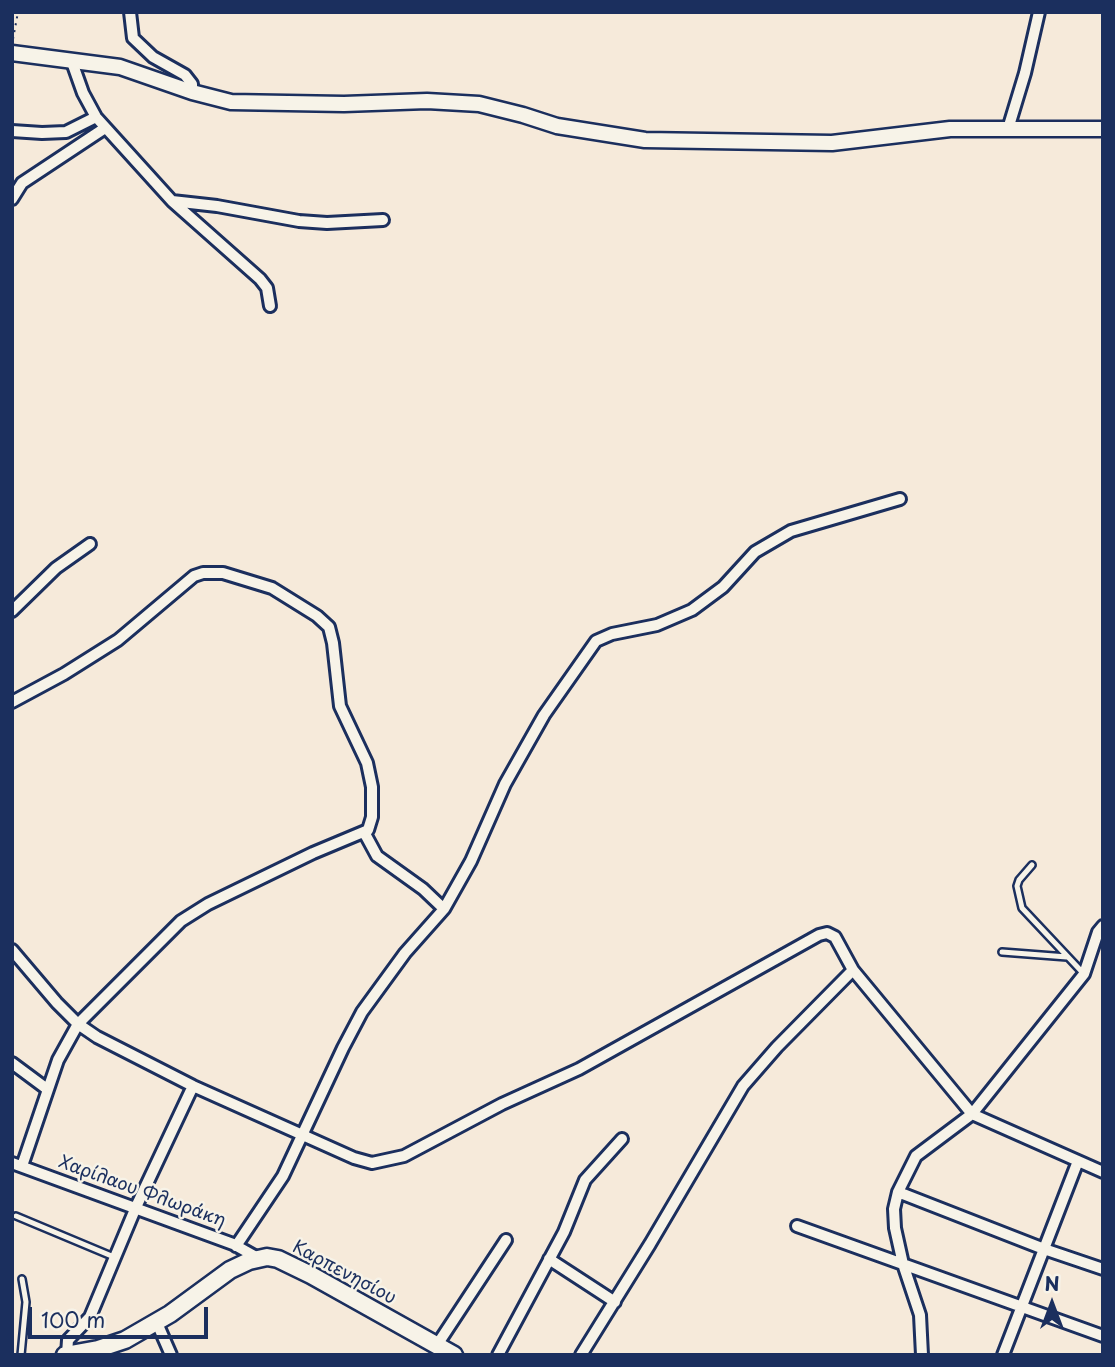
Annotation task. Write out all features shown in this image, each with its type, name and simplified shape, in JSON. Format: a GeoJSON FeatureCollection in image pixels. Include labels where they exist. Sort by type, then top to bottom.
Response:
{"type":"FeatureCollection","features":[{"type":"Feature","properties":{"kind":"main road","name":"Καρπενησίου"},"geometry":{"type":"LineString","coordinates":[[258,1258],[272,1257],[290,1264],[454,1355]]}},
{"type":"Feature","properties":{"kind":"main road"},"geometry":{"type":"LineString","coordinates":[[73,1354],[118,1343],[157,1323],[230,1270],[258,1258]]}},
{"type":"Feature","properties":{"kind":"street"},"geometry":{"type":"LineString","coordinates":[[130,12],[133,38],[153,57],[186,75],[192,84],[192,92]]}},
{"type":"Feature","properties":{"kind":"street"},"geometry":{"type":"LineString","coordinates":[[1008,129],[1025,74],[1039,12]]}},
{"type":"Feature","properties":{"kind":"street"},"geometry":{"type":"LineString","coordinates":[[12,53],[120,67],[192,92],[231,102],[344,104],[427,101],[479,104],[557,126],[645,140],[832,143],[940,129],[1103,129]]}},
{"type":"Feature","properties":{"kind":"street"},"geometry":{"type":"LineString","coordinates":[[72,62],[83,93],[96,117],[172,201],[260,279],[267,288],[270,306]]}},
{"type":"Feature","properties":{"kind":"street"},"geometry":{"type":"LineString","coordinates":[[12,131],[66,132],[96,117]]}},
{"type":"Feature","properties":{"kind":"street"},"geometry":{"type":"LineString","coordinates":[[12,199],[22,183],[105,128]]}},
{"type":"Feature","properties":{"kind":"street"},"geometry":{"type":"LineString","coordinates":[[172,201],[299,221],[383,219]]}},
{"type":"Feature","properties":{"kind":"street"},"geometry":{"type":"LineString","coordinates":[[236,1246],[279,1182],[362,1012],[405,953],[444,909],[471,861],[505,784],[544,715],[596,641],[612,634],[657,625],[692,610],[723,587],[755,552],[791,531],[900,499]]}},
{"type":"Feature","properties":{"kind":"street"},"geometry":{"type":"LineString","coordinates":[[12,611],[56,568],[90,544]]}},
{"type":"Feature","properties":{"kind":"street"},"geometry":{"type":"LineString","coordinates":[[12,702],[64,674],[118,639],[194,576],[213,572],[247,579],[272,588],[317,616],[329,627],[334,643],[340,706],[371,774],[372,817],[368,830],[313,853],[208,904],[181,921],[78,1024],[63,1049],[17,1165]]}},
{"type":"Feature","properties":{"kind":"street"},"geometry":{"type":"LineString","coordinates":[[364,832],[377,856],[423,889],[444,909]]}},
{"type":"Feature","properties":{"kind":"street"},"geometry":{"type":"LineString","coordinates":[[922,1355],[920,1315],[903,1264],[894,1221],[898,1192],[909,1167],[919,1153],[972,1114],[1084,974],[1098,932],[1103,926]]}},
{"type":"Feature","properties":{"kind":"street"},"geometry":{"type":"LineString","coordinates":[[12,950],[57,1003],[78,1024],[97,1037],[193,1086],[354,1158],[372,1163],[404,1156],[502,1104],[590,1063],[827,933],[835,937],[853,970],[972,1114],[1103,1172]]}},
{"type":"Feature","properties":{"kind":"street"},"geometry":{"type":"LineString","coordinates":[[581,1355],[743,1086],[777,1046],[853,970]]}},
{"type":"Feature","properties":{"kind":"street"},"geometry":{"type":"LineString","coordinates":[[12,1063],[47,1089]]}},
{"type":"Feature","properties":{"kind":"street"},"geometry":{"type":"LineString","coordinates":[[73,1354],[68,1340],[90,1317],[136,1207],[193,1086]]}},
{"type":"Feature","properties":{"kind":"street"},"geometry":{"type":"LineString","coordinates":[[498,1355],[568,1223],[585,1180],[622,1139]]}},
{"type":"Feature","properties":{"kind":"street"},"geometry":{"type":"LineString","coordinates":[[1003,1355],[1078,1161]]}},
{"type":"Feature","properties":{"kind":"street","name":"Χαρίλαου Φλωράκη"},"geometry":{"type":"LineString","coordinates":[[17,1165],[136,1207],[236,1246],[258,1258]]}},
{"type":"Feature","properties":{"kind":"street"},"geometry":{"type":"LineString","coordinates":[[898,1192],[1103,1269]]}},
{"type":"Feature","properties":{"kind":"street"},"geometry":{"type":"LineString","coordinates":[[797,1226],[1103,1336]]}},
{"type":"Feature","properties":{"kind":"street"},"geometry":{"type":"LineString","coordinates":[[437,1345],[506,1240]]}},
{"type":"Feature","properties":{"kind":"street"},"geometry":{"type":"LineString","coordinates":[[550,1259],[615,1301]]}},
{"type":"Feature","properties":{"kind":"street"},"geometry":{"type":"LineString","coordinates":[[157,1323],[171,1355]]}},
{"type":"Feature","properties":{"kind":"lane"},"geometry":{"type":"LineString","coordinates":[[1032,865],[1017,886],[1022,908],[1084,974]]}},
{"type":"Feature","properties":{"kind":"lane"},"geometry":{"type":"LineString","coordinates":[[1002,952],[1067,957]]}},
{"type":"Feature","properties":{"kind":"lane"},"geometry":{"type":"LineString","coordinates":[[16,1216],[114,1257]]}},
{"type":"Feature","properties":{"kind":"lane"},"geometry":{"type":"LineString","coordinates":[[21,1355],[26,1301],[22,1279]]}},
{"type":"Feature","properties":{"kind":"path"},"geometry":{"type":"LineString","coordinates":[[12,40],[18,12]]}}]}
